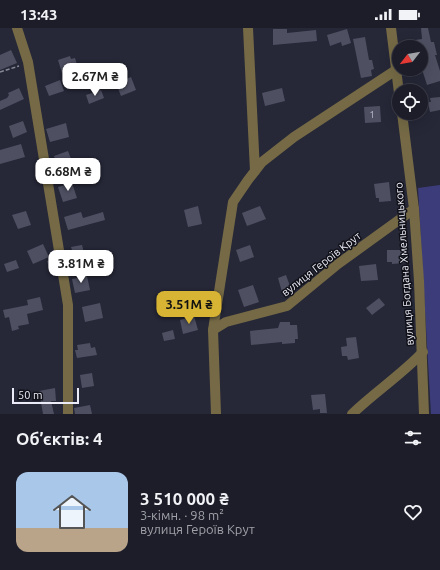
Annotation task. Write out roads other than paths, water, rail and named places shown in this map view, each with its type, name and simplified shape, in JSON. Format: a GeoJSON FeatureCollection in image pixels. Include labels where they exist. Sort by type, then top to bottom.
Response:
{"type":"FeatureCollection","features":[{"type":"Feature","properties":{"kind":"street"},"geometry":{"type":"LineString","coordinates":[[17,28],[28,62],[68,305],[68,414]]}},
{"type":"Feature","properties":{"kind":"street"},"geometry":{"type":"LineString","coordinates":[[248,28],[255,171]]}},
{"type":"Feature","properties":{"kind":"street"},"geometry":{"type":"LineString","coordinates":[[391,28],[392,40]]}},
{"type":"Feature","properties":{"kind":"street"},"geometry":{"type":"LineString","coordinates":[[216,414],[213,330],[233,202],[262,162],[294,137],[392,73]]}},
{"type":"Feature","properties":{"kind":"street","name":"вулиця Богдана Хмельницького"},"geometry":{"type":"LineString","coordinates":[[403,120],[414,209],[423,352],[424,414]]}},
{"type":"Feature","properties":{"kind":"street","name":"вулиця Героїв Крут"},"geometry":{"type":"LineString","coordinates":[[213,330],[226,322],[287,306],[338,264],[414,209]]}},
{"type":"Feature","properties":{"kind":"street"},"geometry":{"type":"LineString","coordinates":[[352,414],[367,399],[405,371],[423,352]]}}]}
